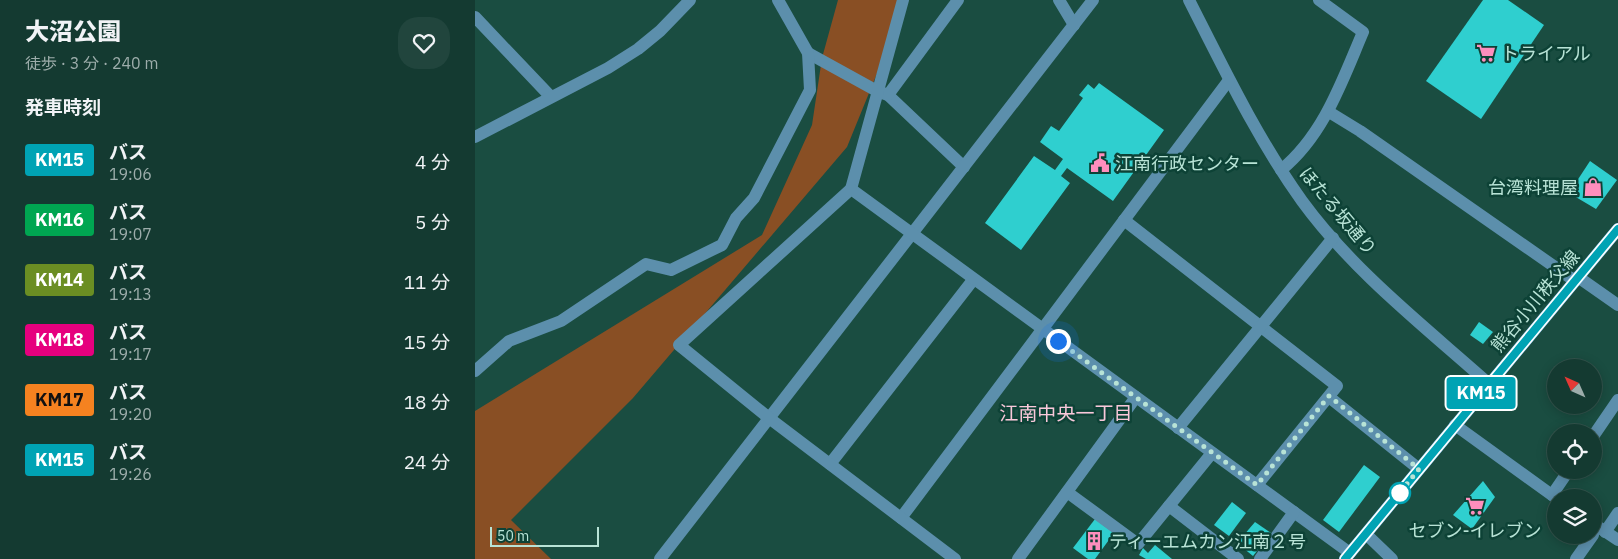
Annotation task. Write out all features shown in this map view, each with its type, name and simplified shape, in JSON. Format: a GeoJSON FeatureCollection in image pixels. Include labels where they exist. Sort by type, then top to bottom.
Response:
{"type":"FeatureCollection","features":[{"type":"Feature","properties":{"kind":"main road","name":"熊谷小川秩父線"},"geometry":{"type":"LineString","coordinates":[[1347,556],[1488,384],[1617,233]]}},
{"type":"Feature","properties":{"kind":"street"},"geometry":{"type":"LineString","coordinates":[[475,136],[608,68],[638,49],[660,31],[690,0]]}},
{"type":"Feature","properties":{"kind":"street"},"geometry":{"type":"LineString","coordinates":[[475,371],[509,341],[561,320],[646,264],[671,270],[722,244],[736,218],[754,198],[810,90],[808,54],[778,0]]}},
{"type":"Feature","properties":{"kind":"street"},"geometry":{"type":"LineString","coordinates":[[903,0],[883,93],[851,189],[679,345],[769,418],[955,559]]}},
{"type":"Feature","properties":{"kind":"street"},"geometry":{"type":"LineString","coordinates":[[883,93],[958,0]]}},
{"type":"Feature","properties":{"kind":"street"},"geometry":{"type":"LineString","coordinates":[[1059,0],[1073,25]]}},
{"type":"Feature","properties":{"kind":"street"},"geometry":{"type":"LineString","coordinates":[[660,559],[1093,0]]}},
{"type":"Feature","properties":{"kind":"street","name":"ほたる坂通り"},"geometry":{"type":"LineString","coordinates":[[1189,0],[1254,127],[1303,202],[1333,238],[1370,276],[1488,384]]}},
{"type":"Feature","properties":{"kind":"street"},"geometry":{"type":"LineString","coordinates":[[1281,170],[1295,158],[1329,112],[1363,32],[1319,0]]}},
{"type":"Feature","properties":{"kind":"street"},"geometry":{"type":"LineString","coordinates":[[475,17],[551,97]]}},
{"type":"Feature","properties":{"kind":"street"},"geometry":{"type":"LineString","coordinates":[[808,54],[883,93],[963,167]]}},
{"type":"Feature","properties":{"kind":"street"},"geometry":{"type":"LineString","coordinates":[[901,518],[1229,80]]}},
{"type":"Feature","properties":{"kind":"street"},"geometry":{"type":"LineString","coordinates":[[1329,112],[1618,305]]}},
{"type":"Feature","properties":{"kind":"street"},"geometry":{"type":"LineString","coordinates":[[851,189],[973,280],[1294,512],[1347,556]]}},
{"type":"Feature","properties":{"kind":"street"},"geometry":{"type":"LineString","coordinates":[[1125,220],[1337,386],[1257,485]]}},
{"type":"Feature","properties":{"kind":"street"},"geometry":{"type":"LineString","coordinates":[[1178,428],[1333,238]]}},
{"type":"Feature","properties":{"kind":"street"},"geometry":{"type":"LineString","coordinates":[[830,464],[973,280]]}},
{"type":"Feature","properties":{"kind":"street"},"geometry":{"type":"LineString","coordinates":[[1329,396],[1419,469]]}},
{"type":"Feature","properties":{"kind":"street"},"geometry":{"type":"LineString","coordinates":[[1023,557],[1135,397]]}},
{"type":"Feature","properties":{"kind":"street"},"geometry":{"type":"LineString","coordinates":[[1602,424],[1618,400]]}},
{"type":"Feature","properties":{"kind":"street"},"geometry":{"type":"LineString","coordinates":[[1455,425],[1547,491]]}},
{"type":"Feature","properties":{"kind":"street"},"geometry":{"type":"LineString","coordinates":[[1067,492],[1138,544],[1212,453]]}},
{"type":"Feature","properties":{"kind":"street"},"geometry":{"type":"LineString","coordinates":[[1169,506],[1238,559]]}},
{"type":"Feature","properties":{"kind":"street"},"geometry":{"type":"LineString","coordinates":[[1260,559],[1294,512]]}},
{"type":"Feature","properties":{"kind":"street"},"geometry":{"type":"LineString","coordinates":[[1602,526],[1618,513]]}},
{"type":"Feature","properties":{"kind":"street"},"geometry":{"type":"LineString","coordinates":[[1602,532],[1618,540]]}},
{"type":"Feature","properties":{"kind":"street"},"geometry":{"type":"LineString","coordinates":[[1366,534],[1392,559]]}},
{"type":"Feature","properties":{"kind":"street"},"geometry":{"type":"LineString","coordinates":[[1576,559],[1587,544]]}},
{"type":"Feature","properties":{"kind":"shaded area"},"geometry":{"type":"Polygon","coordinates":[[[838,0],[907,0],[847,147],[633,398],[511,520],[551,559],[475,559],[475,411],[762,235],[812,125],[822,58],[838,0]]]}},
{"type":"Feature","properties":{"kind":"building","name":"トライアル"},"geometry":{"type":"Polygon","coordinates":[[[1483,0],[1508,0],[1544,25],[1481,119],[1426,81],[1483,0]]]}},
{"type":"Feature","properties":{"kind":"building","name":"江南行政センター"},"geometry":{"type":"Polygon","coordinates":[[[1099,83],[1164,130],[1113,201],[1067,168],[1061,176],[1070,183],[1021,250],[985,223],[1034,156],[1055,170],[1063,159],[1040,142],[1051,126],[1059,131],[1083,98],[1079,95],[1088,84],[1094,89],[1099,83]]]}},
{"type":"Feature","properties":{"kind":"building","name":"台湾料理屋"},"geometry":{"type":"Polygon","coordinates":[[[1590,161],[1617,180],[1596,209],[1569,193],[1590,161]]]}},
{"type":"Feature","properties":{"kind":"building"},"geometry":{"type":"Polygon","coordinates":[[[1479,322],[1493,332],[1483,344],[1470,335],[1479,322]]]}},
{"type":"Feature","properties":{"kind":"building"},"geometry":{"type":"Polygon","coordinates":[[[1364,465],[1380,477],[1339,532],[1323,520],[1364,465]]]}},
{"type":"Feature","properties":{"kind":"building","name":"セブン-イレブン"},"geometry":{"type":"Polygon","coordinates":[[[1483,481],[1495,497],[1472,529],[1453,515],[1483,481]]]}},
{"type":"Feature","properties":{"kind":"building"},"geometry":{"type":"Polygon","coordinates":[[[1232,502],[1246,513],[1229,536],[1214,525],[1232,502]]]}},
{"type":"Feature","properties":{"kind":"building","name":"ティーエムカン江南２号"},"geometry":{"type":"Polygon","coordinates":[[[1095,519],[1114,533],[1095,559],[1088,559],[1073,548],[1095,519]]]}},
{"type":"Feature","properties":{"kind":"building"},"geometry":{"type":"Polygon","coordinates":[[[1255,522],[1271,533],[1253,556],[1237,543],[1255,522]]]}},
{"type":"Feature","properties":{"kind":"building"},"geometry":{"type":"Polygon","coordinates":[[[1155,545],[1172,559],[1146,559],[1139,555],[1143,548],[1148,553],[1155,545]]]}},
{"type":"Feature","properties":{"kind":"bus line","name":"KM15"},"geometry":{"type":"LineString","coordinates":[[1345,559],[1618,229]]}},
{"type":"Feature","properties":{"kind":"place","name":"トライアル"},"geometry":{"type":"Point","coordinates":[1486,53]}},
{"type":"Feature","properties":{"kind":"place","name":"江南行政センター"},"geometry":{"type":"Point","coordinates":[1100,163]}},
{"type":"Feature","properties":{"kind":"place","name":"台湾料理屋"},"geometry":{"type":"Point","coordinates":[1593,187]}},
{"type":"Feature","properties":{"kind":"place","name":"セブン-イレブン"},"geometry":{"type":"Point","coordinates":[1475,506]}},
{"type":"Feature","properties":{"kind":"place","name":"ティーエムカン江南２号"},"geometry":{"type":"Point","coordinates":[1094,541]}},
{"type":"Feature","properties":{"kind":"district","name":"江南中央一丁目"},"geometry":{"type":"Point","coordinates":[1066,413]}},
{"type":"Feature","properties":{"kind":"route"},"geometry":{"type":"LineString","coordinates":[[1058,341],[1257,485],[1329,396],[1419,469],[1398,495],[1400,493]]}}]}
